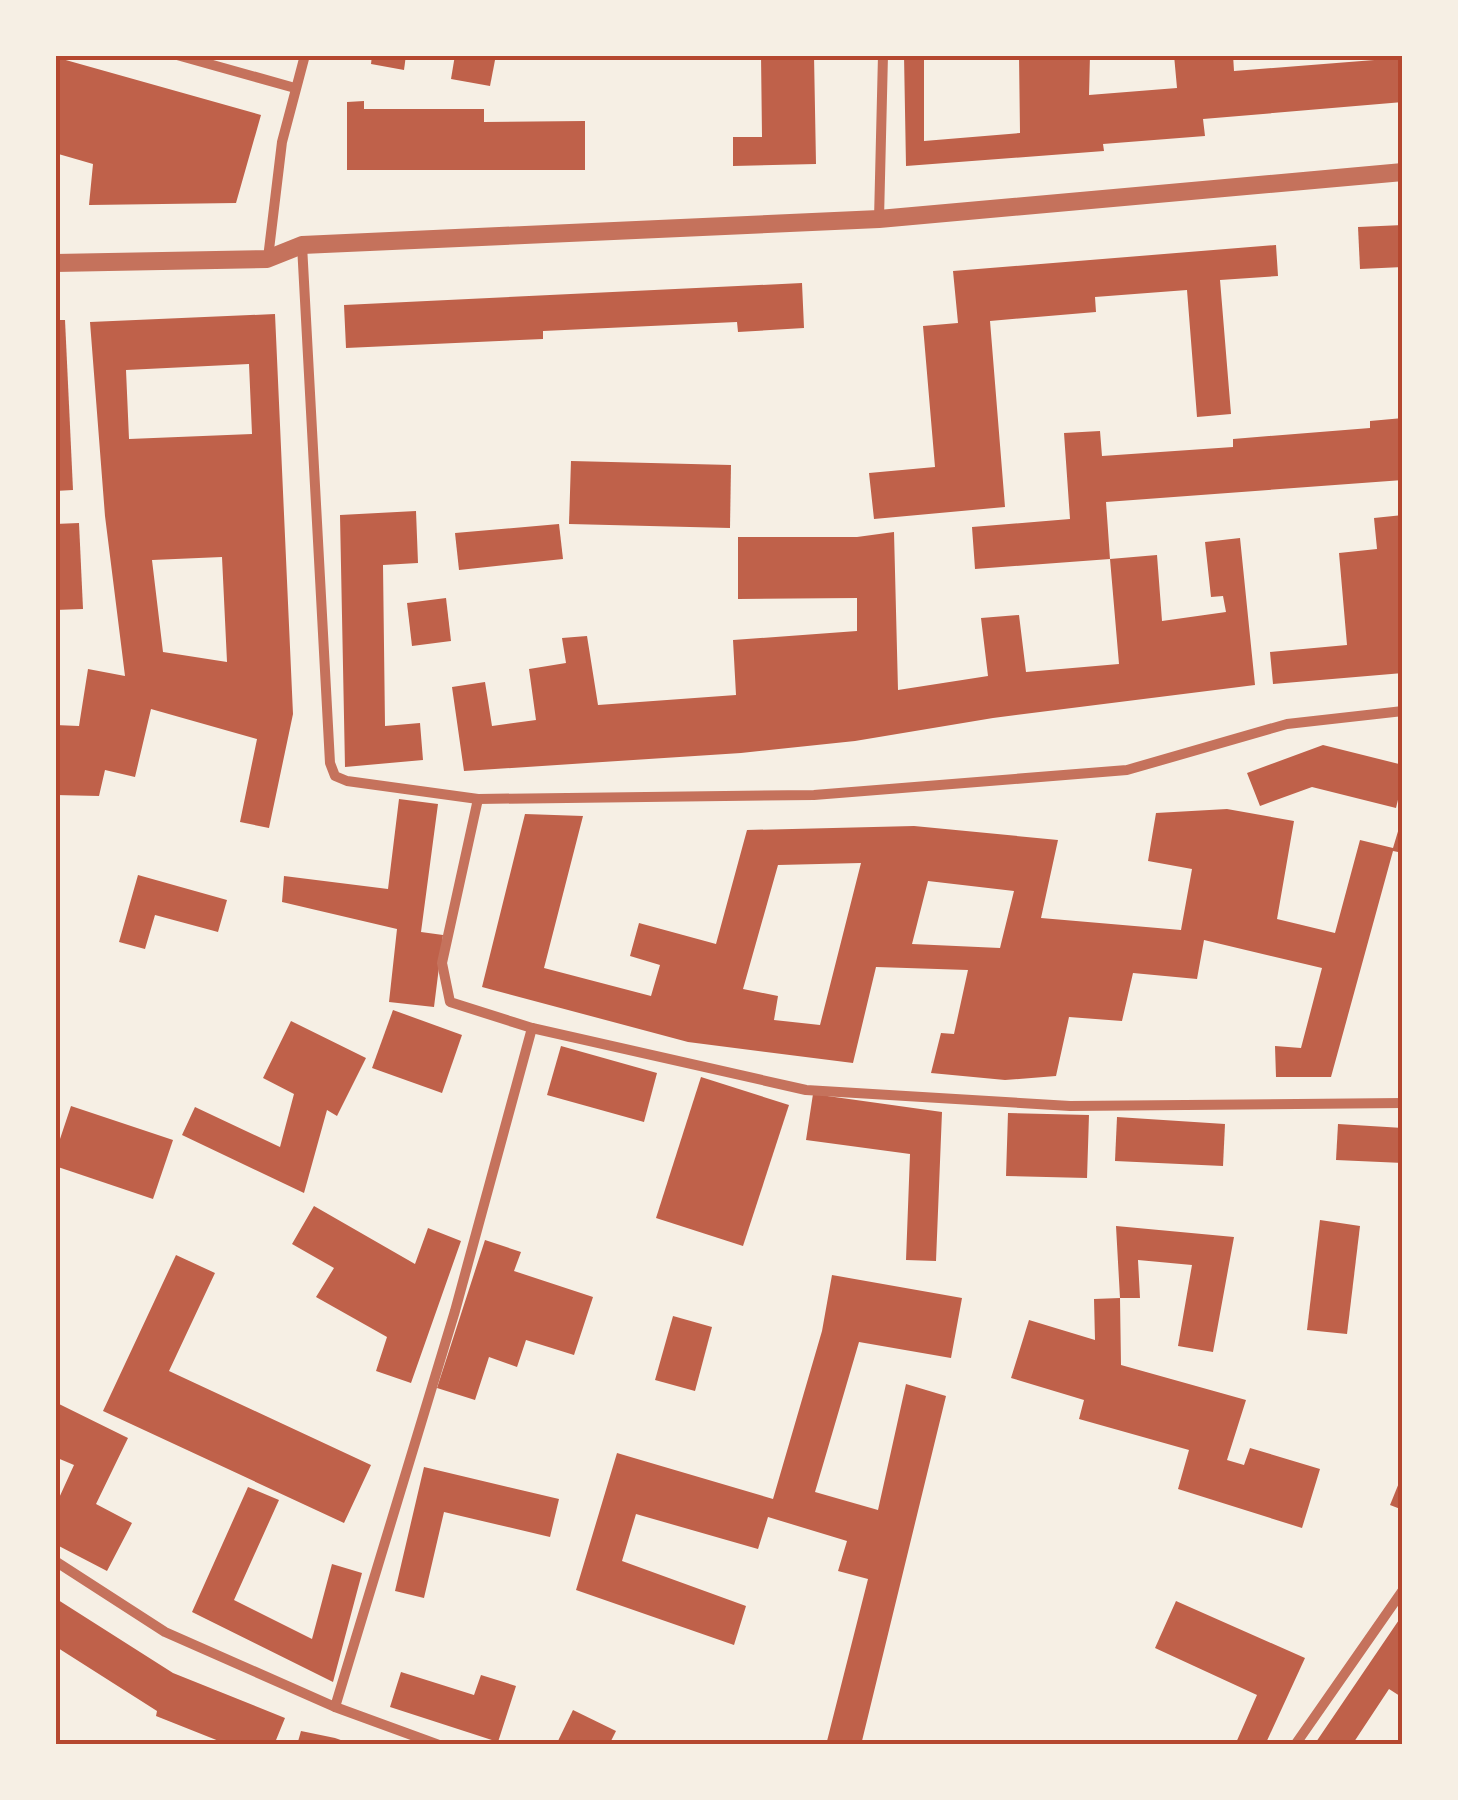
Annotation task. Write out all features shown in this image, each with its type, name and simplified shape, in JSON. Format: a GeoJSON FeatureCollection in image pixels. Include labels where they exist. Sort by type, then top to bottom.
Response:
{"type":"FeatureCollection","features":[{"type":"Feature","properties":{"kind":"street"},"geometry":{"type":"LineString","coordinates":[[178,55],[295,88]]}},
{"type":"Feature","properties":{"kind":"street"},"geometry":{"type":"LineString","coordinates":[[268,259],[282,142],[305,55]]}},
{"type":"Feature","properties":{"kind":"street"},"geometry":{"type":"LineString","coordinates":[[879,220],[884,55]]}},
{"type":"Feature","properties":{"kind":"street"},"geometry":{"type":"LineString","coordinates":[[55,264],[268,259],[302,245],[879,220],[1403,172]]}},
{"type":"Feature","properties":{"kind":"street"},"geometry":{"type":"LineString","coordinates":[[302,245],[330,763],[335,776],[347,781],[478,799],[814,796],[1127,770],[1287,724],[1403,711]]}},
{"type":"Feature","properties":{"kind":"street"},"geometry":{"type":"LineString","coordinates":[[478,799],[442,963],[450,1002],[532,1028],[806,1090],[1070,1106],[1403,1104]]}},
{"type":"Feature","properties":{"kind":"street"},"geometry":{"type":"LineString","coordinates":[[336,1707],[455,1310],[532,1028]]}},
{"type":"Feature","properties":{"kind":"street"},"geometry":{"type":"LineString","coordinates":[[55,1561],[165,1632],[336,1707],[439,1745]]}},
{"type":"Feature","properties":{"kind":"street"},"geometry":{"type":"LineString","coordinates":[[1295,1745],[1403,1590]]}},
{"type":"Feature","properties":{"kind":"building"},"geometry":{"type":"Polygon","coordinates":[[[372,55],[406,55],[404,70],[371,64],[372,55]]]}},
{"type":"Feature","properties":{"kind":"building"},"geometry":{"type":"Polygon","coordinates":[[[455,55],[496,55],[490,86],[451,79],[455,55]]]}},
{"type":"Feature","properties":{"kind":"building"},"geometry":{"type":"Polygon","coordinates":[[[761,55],[814,55],[816,164],[733,166],[733,137],[762,137],[761,55]]]}},
{"type":"Feature","properties":{"kind":"building"},"geometry":{"type":"Polygon","coordinates":[[[904,55],[924,55],[924,141],[1020,133],[1019,55],[1090,55],[1089,95],[1177,88],[1174,55],[1233,55],[1234,71],[1403,55],[1403,102],[1203,119],[1205,136],[1103,144],[1104,151],[906,166],[904,55]]]}},
{"type":"Feature","properties":{"kind":"building"},"geometry":{"type":"Polygon","coordinates":[[[55,57],[261,115],[236,203],[89,205],[93,164],[55,153],[55,57]]]}},
{"type":"Feature","properties":{"kind":"building"},"geometry":{"type":"Polygon","coordinates":[[[364,101],[364,109],[484,109],[484,122],[585,121],[585,170],[347,170],[347,102],[364,101]]]}},
{"type":"Feature","properties":{"kind":"building"},"geometry":{"type":"Polygon","coordinates":[[[1403,225],[1403,267],[1360,269],[1358,227],[1403,225]]]}},
{"type":"Feature","properties":{"kind":"building"},"geometry":{"type":"Polygon","coordinates":[[[1276,245],[1278,276],[1220,280],[1231,414],[1197,417],[1187,290],[1095,297],[1096,312],[990,321],[1005,507],[874,519],[869,473],[935,467],[923,326],[958,323],[953,271],[1276,245]]]}},
{"type":"Feature","properties":{"kind":"building"},"geometry":{"type":"Polygon","coordinates":[[[802,283],[804,328],[738,332],[737,322],[543,331],[543,339],[346,348],[344,305],[802,283]]]}},
{"type":"Feature","properties":{"kind":"building"},"geometry":{"type":"Polygon","coordinates":[[[275,314],[293,714],[269,828],[240,822],[257,739],[151,709],[135,777],[105,770],[99,796],[55,795],[55,725],[79,726],[88,669],[125,676],[105,516],[90,322],[275,314]],[[249,364],[126,370],[129,439],[252,434],[249,364]],[[222,557],[152,560],[163,652],[227,662],[222,557]]]}},
{"type":"Feature","properties":{"kind":"building"},"geometry":{"type":"Polygon","coordinates":[[[55,320],[65,320],[73,490],[55,491],[55,320]]]}},
{"type":"Feature","properties":{"kind":"building"},"geometry":{"type":"Polygon","coordinates":[[[1403,418],[1403,480],[1106,502],[1110,559],[975,569],[972,527],[1070,519],[1064,433],[1100,431],[1102,456],[1233,447],[1233,439],[1370,428],[1370,421],[1403,418]]]}},
{"type":"Feature","properties":{"kind":"building"},"geometry":{"type":"Polygon","coordinates":[[[571,461],[731,465],[730,528],[569,524],[571,461]]]}},
{"type":"Feature","properties":{"kind":"building"},"geometry":{"type":"Polygon","coordinates":[[[416,511],[418,563],[383,565],[385,726],[420,723],[423,760],[345,767],[340,515],[416,511]]]}},
{"type":"Feature","properties":{"kind":"building"},"geometry":{"type":"Polygon","coordinates":[[[1403,515],[1403,673],[1273,684],[1270,652],[1347,645],[1339,553],[1377,549],[1374,518],[1403,515]]]}},
{"type":"Feature","properties":{"kind":"building"},"geometry":{"type":"Polygon","coordinates":[[[79,523],[83,609],[55,610],[55,524],[79,523]]]}},
{"type":"Feature","properties":{"kind":"building"},"geometry":{"type":"Polygon","coordinates":[[[559,524],[563,559],[459,570],[455,533],[559,524]]]}},
{"type":"Feature","properties":{"kind":"building"},"geometry":{"type":"Polygon","coordinates":[[[894,532],[898,690],[988,676],[981,618],[1019,615],[1026,672],[1119,664],[1110,559],[1157,555],[1162,621],[1226,612],[1223,596],[1211,597],[1205,542],[1240,538],[1255,685],[993,718],[855,741],[741,753],[464,771],[452,687],[485,682],[492,726],[536,720],[529,669],[566,663],[562,638],[587,636],[598,705],[736,695],[733,640],[857,631],[857,598],[738,599],[738,537],[857,537],[894,532]]]}},
{"type":"Feature","properties":{"kind":"building"},"geometry":{"type":"Polygon","coordinates":[[[446,598],[451,641],[412,646],[407,603],[446,598]]]}},
{"type":"Feature","properties":{"kind":"building"},"geometry":{"type":"Polygon","coordinates":[[[1323,745],[1403,765],[1396,808],[1312,787],[1260,806],[1247,773],[1323,745]]]}},
{"type":"Feature","properties":{"kind":"building"},"geometry":{"type":"Polygon","coordinates":[[[399,799],[438,804],[421,932],[443,935],[434,1007],[389,1002],[397,929],[282,902],[284,876],[388,889],[399,799]]]}},
{"type":"Feature","properties":{"kind":"building"},"geometry":{"type":"Polygon","coordinates":[[[1227,809],[1294,821],[1277,919],[1335,933],[1360,840],[1393,848],[1399,828],[1403,829],[1403,853],[1393,851],[1331,1077],[1276,1077],[1275,1046],[1301,1048],[1322,968],[1204,940],[1197,979],[1133,973],[1122,1021],[1069,1017],[1056,1076],[1005,1080],[931,1073],[941,1033],[954,1034],[968,970],[876,967],[853,1063],[688,1042],[482,987],[525,814],[583,816],[544,968],[651,996],[660,965],[630,956],[639,923],[716,944],[747,830],[914,826],[1058,840],[1041,918],[1181,930],[1192,869],[1148,861],[1156,813],[1227,809]],[[861,863],[778,865],[743,989],[778,996],[774,1020],[820,1025],[861,863]],[[928,881],[912,944],[1000,948],[1014,891],[928,881]]]}},
{"type":"Feature","properties":{"kind":"building"},"geometry":{"type":"Polygon","coordinates":[[[138,875],[227,900],[218,932],[155,915],[145,949],[119,942],[138,875]]]}},
{"type":"Feature","properties":{"kind":"building"},"geometry":{"type":"Polygon","coordinates":[[[393,1010],[462,1035],[442,1093],[372,1068],[393,1010]]]}},
{"type":"Feature","properties":{"kind":"building"},"geometry":{"type":"Polygon","coordinates":[[[291,1021],[366,1058],[337,1116],[327,1110],[304,1193],[182,1135],[195,1107],[280,1147],[294,1094],[263,1078],[291,1021]]]}},
{"type":"Feature","properties":{"kind":"building"},"geometry":{"type":"Polygon","coordinates":[[[561,1046],[657,1073],[644,1122],[547,1095],[561,1046]]]}},
{"type":"Feature","properties":{"kind":"building"},"geometry":{"type":"Polygon","coordinates":[[[701,1077],[789,1105],[743,1246],[656,1218],[701,1077]]]}},
{"type":"Feature","properties":{"kind":"building"},"geometry":{"type":"Polygon","coordinates":[[[813,1094],[942,1112],[936,1261],[906,1260],[910,1154],[806,1140],[813,1094]]]}},
{"type":"Feature","properties":{"kind":"building"},"geometry":{"type":"Polygon","coordinates":[[[71,1106],[173,1140],[153,1199],[55,1166],[55,1154],[71,1106]]]}},
{"type":"Feature","properties":{"kind":"building"},"geometry":{"type":"Polygon","coordinates":[[[1008,1113],[1089,1115],[1087,1178],[1006,1176],[1008,1113]]]}},
{"type":"Feature","properties":{"kind":"building"},"geometry":{"type":"Polygon","coordinates":[[[1117,1117],[1225,1124],[1223,1166],[1115,1161],[1117,1117]]]}},
{"type":"Feature","properties":{"kind":"building"},"geometry":{"type":"Polygon","coordinates":[[[1338,1124],[1403,1128],[1403,1163],[1336,1160],[1338,1124]]]}},
{"type":"Feature","properties":{"kind":"building"},"geometry":{"type":"Polygon","coordinates":[[[314,1206],[415,1264],[428,1228],[461,1241],[411,1383],[376,1371],[387,1337],[316,1297],[334,1268],[292,1244],[314,1206]]]}},
{"type":"Feature","properties":{"kind":"building"},"geometry":{"type":"Polygon","coordinates":[[[1320,1220],[1360,1226],[1347,1334],[1307,1330],[1320,1220]]]}},
{"type":"Feature","properties":{"kind":"building"},"geometry":{"type":"Polygon","coordinates":[[[1116,1226],[1234,1237],[1213,1352],[1178,1346],[1192,1265],[1138,1260],[1140,1298],[1120,1298],[1116,1226]]]}},
{"type":"Feature","properties":{"kind":"building"},"geometry":{"type":"Polygon","coordinates":[[[485,1240],[521,1252],[514,1271],[593,1297],[574,1355],[526,1340],[517,1367],[489,1357],[475,1400],[437,1388],[485,1240]]]}},
{"type":"Feature","properties":{"kind":"building"},"geometry":{"type":"Polygon","coordinates":[[[176,1255],[215,1273],[169,1371],[371,1465],[344,1523],[103,1411],[176,1255]]]}},
{"type":"Feature","properties":{"kind":"building"},"geometry":{"type":"Polygon","coordinates":[[[832,1275],[962,1298],[951,1358],[859,1342],[815,1492],[878,1510],[906,1384],[946,1396],[861,1745],[826,1745],[868,1579],[838,1571],[847,1541],[768,1517],[758,1549],[636,1514],[622,1561],[746,1606],[734,1645],[576,1590],[617,1453],[773,1499],[822,1331],[832,1275]]]}},
{"type":"Feature","properties":{"kind":"building"},"geometry":{"type":"Polygon","coordinates":[[[1120,1298],[1121,1365],[1246,1400],[1227,1460],[1244,1465],[1250,1448],[1320,1469],[1302,1528],[1178,1489],[1189,1450],[1079,1419],[1084,1400],[1011,1378],[1029,1320],[1095,1340],[1094,1299],[1120,1298]]]}},
{"type":"Feature","properties":{"kind":"building"},"geometry":{"type":"Polygon","coordinates":[[[673,1316],[712,1327],[695,1391],[655,1380],[673,1316]]]}},
{"type":"Feature","properties":{"kind":"building"},"geometry":{"type":"Polygon","coordinates":[[[55,1402],[128,1438],[96,1504],[132,1523],[107,1571],[55,1544],[55,1496],[59,1498],[74,1465],[55,1457],[55,1402]]]}},
{"type":"Feature","properties":{"kind":"building"},"geometry":{"type":"Polygon","coordinates":[[[424,1467],[559,1499],[550,1537],[444,1512],[424,1598],[395,1591],[424,1467]]]}},
{"type":"Feature","properties":{"kind":"building"},"geometry":{"type":"Polygon","coordinates":[[[1403,1473],[1403,1510],[1390,1505],[1403,1473]]]}},
{"type":"Feature","properties":{"kind":"building"},"geometry":{"type":"Polygon","coordinates":[[[248,1487],[279,1500],[234,1600],[312,1639],[332,1564],[362,1573],[333,1682],[192,1612],[248,1487]]]}},
{"type":"Feature","properties":{"kind":"building"},"geometry":{"type":"Polygon","coordinates":[[[55,1598],[173,1673],[285,1718],[274,1745],[229,1745],[156,1716],[157,1711],[58,1648],[55,1654],[55,1598]]]}},
{"type":"Feature","properties":{"kind":"building"},"geometry":{"type":"Polygon","coordinates":[[[1176,1601],[1305,1658],[1265,1745],[1235,1745],[1257,1695],[1155,1648],[1176,1601]]]}},
{"type":"Feature","properties":{"kind":"building"},"geometry":{"type":"Polygon","coordinates":[[[1403,1614],[1403,1698],[1389,1689],[1352,1745],[1314,1745],[1403,1614]]]}},
{"type":"Feature","properties":{"kind":"building"},"geometry":{"type":"Polygon","coordinates":[[[401,1672],[474,1695],[481,1675],[516,1686],[498,1742],[390,1707],[401,1672]]]}},
{"type":"Feature","properties":{"kind":"building"},"geometry":{"type":"Polygon","coordinates":[[[573,1710],[616,1731],[609,1745],[556,1745],[573,1710]]]}},
{"type":"Feature","properties":{"kind":"building"},"geometry":{"type":"Polygon","coordinates":[[[301,1731],[335,1738],[355,1745],[297,1745],[301,1731]]]}}]}
